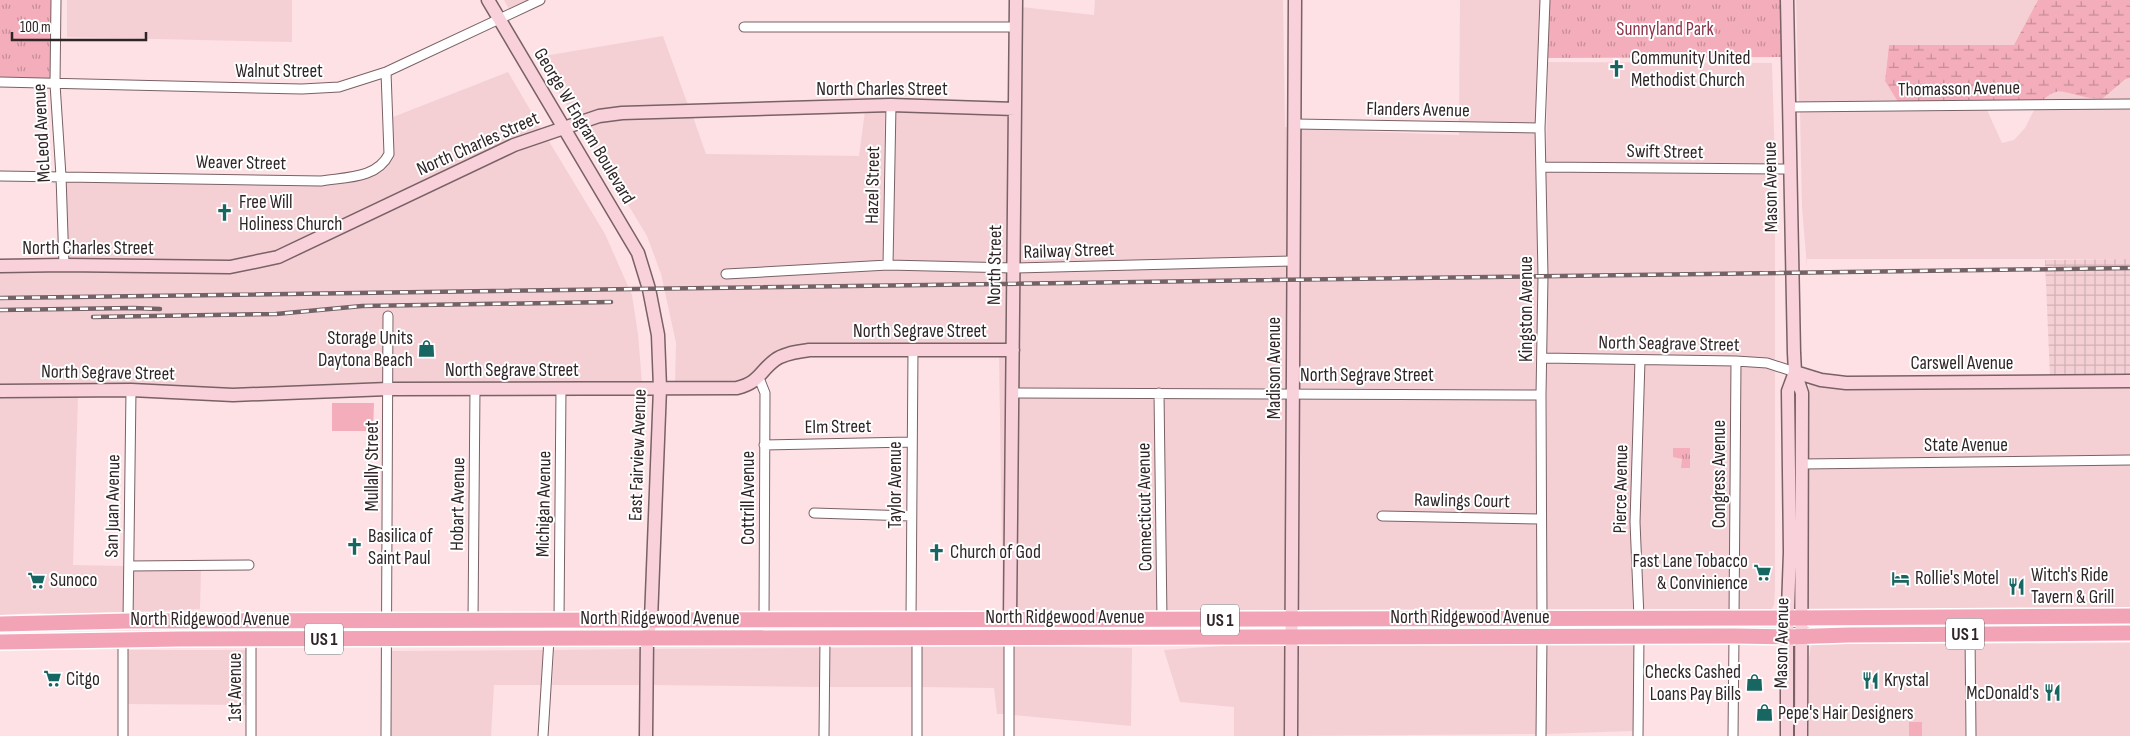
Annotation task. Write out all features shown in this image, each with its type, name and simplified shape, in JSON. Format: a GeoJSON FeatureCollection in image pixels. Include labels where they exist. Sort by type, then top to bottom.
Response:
{"type":"FeatureCollection","features":[{"type":"Feature","properties":{"kind":"main road","name":"North Ridgewood Avenue"},"geometry":{"type":"LineString","coordinates":[[0,624],[128,621],[911,621],[2130,616]]}},
{"type":"Feature","properties":{"kind":"main road"},"geometry":{"type":"LineString","coordinates":[[825,638],[832,629],[845,620]]}},
{"type":"Feature","properties":{"kind":"main road","name":"North Ridgewood Avenue"},"geometry":{"type":"LineString","coordinates":[[0,642],[123,639],[1794,637],[2130,633]]}},
{"type":"Feature","properties":{"kind":"street","name":"McLeod Avenue"},"geometry":{"type":"LineString","coordinates":[[56,0],[55,84],[64,265]]}},
{"type":"Feature","properties":{"kind":"street","name":"George W Engram Boulevard"},"geometry":{"type":"LineString","coordinates":[[488,0],[562,128],[638,253],[645,274]]}},
{"type":"Feature","properties":{"kind":"street","name":"Walnut Street"},"geometry":{"type":"LineString","coordinates":[[0,82],[306,89],[339,87],[386,72],[540,0]]}},
{"type":"Feature","properties":{"kind":"street","name":"North Street"},"geometry":{"type":"LineString","coordinates":[[1010,620],[1016,0]]}},
{"type":"Feature","properties":{"kind":"street","name":"Madison Avenue"},"geometry":{"type":"LineString","coordinates":[[1291,736],[1295,0]]}},
{"type":"Feature","properties":{"kind":"street","name":"Kingston Avenue"},"geometry":{"type":"LineString","coordinates":[[1542,619],[1541,394],[1543,276],[1540,128],[1545,0]]}},
{"type":"Feature","properties":{"kind":"street","name":"Mason Avenue"},"geometry":{"type":"LineString","coordinates":[[1787,0],[1795,372],[1802,390],[1802,464],[1788,736]]}},
{"type":"Feature","properties":{"kind":"street"},"geometry":{"type":"LineString","coordinates":[[744,27],[1016,27]]}},
{"type":"Feature","properties":{"kind":"street","name":"Weaver Street"},"geometry":{"type":"LineString","coordinates":[[0,176],[321,181],[370,173],[379,169],[385,163],[389,154],[386,72]]}},
{"type":"Feature","properties":{"kind":"street","name":"Thomasson Avenue"},"geometry":{"type":"LineString","coordinates":[[1789,107],[2130,104]]}},
{"type":"Feature","properties":{"kind":"street","name":"North Charles Street"},"geometry":{"type":"LineString","coordinates":[[0,266],[230,267],[278,257],[514,145],[599,116],[650,110],[891,105],[1015,109]]}},
{"type":"Feature","properties":{"kind":"street","name":"Hazel Street"},"geometry":{"type":"LineString","coordinates":[[888,265],[891,105]]}},
{"type":"Feature","properties":{"kind":"street","name":"Flanders Avenue"},"geometry":{"type":"LineString","coordinates":[[1294,124],[1540,128]]}},
{"type":"Feature","properties":{"kind":"street","name":"Swift Street"},"geometry":{"type":"LineString","coordinates":[[1540,167],[1790,169]]}},
{"type":"Feature","properties":{"kind":"street","name":"Railway Street"},"geometry":{"type":"LineString","coordinates":[[726,274],[888,265],[1014,268],[1293,261]]}},
{"type":"Feature","properties":{"kind":"street","name":"East Fairview Avenue"},"geometry":{"type":"LineString","coordinates":[[645,274],[658,335],[660,388],[651,620],[647,638],[646,736]]}},
{"type":"Feature","properties":{"kind":"street","name":"Mullally Street"},"geometry":{"type":"LineString","coordinates":[[386,736],[388,316]]}},
{"type":"Feature","properties":{"kind":"street","name":"North Segrave Street"},"geometry":{"type":"LineString","coordinates":[[0,392],[131,390],[234,395],[388,389],[737,388],[748,385],[759,378],[775,360],[790,353],[809,350],[1013,350]]}},
{"type":"Feature","properties":{"kind":"street","name":"Taylor Avenue"},"geometry":{"type":"LineString","coordinates":[[911,621],[912,350]]}},
{"type":"Feature","properties":{"kind":"street","name":"North Seagrave Street"},"geometry":{"type":"LineString","coordinates":[[1542,358],[1736,361],[1767,363],[1795,372]]}},
{"type":"Feature","properties":{"kind":"street","name":"Pierce Avenue"},"geometry":{"type":"LineString","coordinates":[[1639,618],[1635,522],[1640,360]]}},
{"type":"Feature","properties":{"kind":"street","name":"Congress Avenue"},"geometry":{"type":"LineString","coordinates":[[1734,618],[1736,361]]}},
{"type":"Feature","properties":{"kind":"street","name":"Mason Avenue"},"geometry":{"type":"LineString","coordinates":[[1795,372],[1788,391],[1790,552],[1795,618]]}},
{"type":"Feature","properties":{"kind":"street","name":"Carswell Avenue"},"geometry":{"type":"LineString","coordinates":[[1795,372],[1822,380],[1846,383],[2130,381]]}},
{"type":"Feature","properties":{"kind":"street","name":"Cottrill Avenue"},"geometry":{"type":"LineString","coordinates":[[759,378],[765,393],[764,620]]}},
{"type":"Feature","properties":{"kind":"street","name":"Hobart Avenue"},"geometry":{"type":"LineString","coordinates":[[473,621],[475,388]]}},
{"type":"Feature","properties":{"kind":"street","name":"Michigan Avenue"},"geometry":{"type":"LineString","coordinates":[[559,621],[561,388]]}},
{"type":"Feature","properties":{"kind":"street","name":"San Juan Avenue"},"geometry":{"type":"LineString","coordinates":[[128,621],[131,390]]}},
{"type":"Feature","properties":{"kind":"street","name":"North Segrave Street"},"geometry":{"type":"LineString","coordinates":[[1012,393],[1541,394]]}},
{"type":"Feature","properties":{"kind":"street","name":"Connecticut Avenue"},"geometry":{"type":"LineString","coordinates":[[1159,393],[1162,620]]}},
{"type":"Feature","properties":{"kind":"street","name":"Elm Street"},"geometry":{"type":"LineString","coordinates":[[764,445],[912,442]]}},
{"type":"Feature","properties":{"kind":"street","name":"State Avenue"},"geometry":{"type":"LineString","coordinates":[[1802,464],[2130,460]]}},
{"type":"Feature","properties":{"kind":"street"},"geometry":{"type":"LineString","coordinates":[[814,513],[911,516]]}},
{"type":"Feature","properties":{"kind":"street","name":"Rawlings Court"},"geometry":{"type":"LineString","coordinates":[[1382,516],[1541,519]]}},
{"type":"Feature","properties":{"kind":"street"},"geometry":{"type":"LineString","coordinates":[[129,566],[249,565]]}},
{"type":"Feature","properties":{"kind":"street"},"geometry":{"type":"LineString","coordinates":[[1970,634],[1970,736]]}},
{"type":"Feature","properties":{"kind":"street"},"geometry":{"type":"LineString","coordinates":[[1541,736],[1542,636]]}},
{"type":"Feature","properties":{"kind":"street"},"geometry":{"type":"LineString","coordinates":[[1638,736],[1639,636]]}},
{"type":"Feature","properties":{"kind":"street"},"geometry":{"type":"LineString","coordinates":[[1733,736],[1734,636]]}},
{"type":"Feature","properties":{"kind":"street","name":"Mason Avenue"},"geometry":{"type":"LineString","coordinates":[[1794,637],[1801,736]]}},
{"type":"Feature","properties":{"kind":"street"},"geometry":{"type":"LineString","coordinates":[[824,736],[825,638]]}},
{"type":"Feature","properties":{"kind":"street"},"geometry":{"type":"LineString","coordinates":[[917,638],[917,736]]}},
{"type":"Feature","properties":{"kind":"street"},"geometry":{"type":"LineString","coordinates":[[1009,638],[1009,736]]}},
{"type":"Feature","properties":{"kind":"street"},"geometry":{"type":"LineString","coordinates":[[123,639],[123,736]]}},
{"type":"Feature","properties":{"kind":"street","name":"1st Avenue"},"geometry":{"type":"LineString","coordinates":[[251,639],[251,736]]}},
{"type":"Feature","properties":{"kind":"street"},"geometry":{"type":"LineString","coordinates":[[543,736],[549,639]]}},
{"type":"Feature","properties":{"kind":"shaded area"},"geometry":{"type":"Polygon","coordinates":[[[67,0],[292,0],[292,42],[67,37],[67,0]]]}},
{"type":"Feature","properties":{"kind":"shaded area"},"geometry":{"type":"Polygon","coordinates":[[[504,0],[528,0],[509,9],[504,0]]]}},
{"type":"Feature","properties":{"kind":"shaded area"},"geometry":{"type":"Polygon","coordinates":[[[1095,0],[1283,0],[1285,127],[1289,127],[1288,388],[1017,389],[1021,7],[1094,15],[1095,0]]]}},
{"type":"Feature","properties":{"kind":"shaded area"},"geometry":{"type":"Polygon","coordinates":[[[1460,0],[1540,0],[1535,123],[1459,122],[1460,0]]]}},
{"type":"Feature","properties":{"kind":"shaded area"},"geometry":{"type":"Polygon","coordinates":[[[1796,0],[2038,0],[2015,45],[1889,45],[1885,81],[1898,102],[1799,103],[1796,0]]]}},
{"type":"Feature","properties":{"kind":"shaded area"},"geometry":{"type":"Polygon","coordinates":[[[663,36],[688,105],[621,108],[575,119],[538,57],[663,36]]]}},
{"type":"Feature","properties":{"kind":"shaded area"},"geometry":{"type":"Polygon","coordinates":[[[1548,62],[1772,63],[1775,164],[1546,162],[1548,62]]]}},
{"type":"Feature","properties":{"kind":"shaded area"},"geometry":{"type":"Polygon","coordinates":[[[508,72],[542,130],[276,253],[229,262],[69,260],[66,180],[321,186],[371,177],[382,172],[394,157],[393,117],[508,72]]]}},
{"type":"Feature","properties":{"kind":"shaded area"},"geometry":{"type":"Polygon","coordinates":[[[2130,78],[2130,99],[2043,100],[2051,92],[2065,91],[2081,96],[2102,99],[2130,78]]]}},
{"type":"Feature","properties":{"kind":"shaded area"},"geometry":{"type":"Polygon","coordinates":[[[2130,109],[2130,259],[1807,259],[1807,267],[1802,207],[1800,112],[1987,110],[2002,143],[2014,140],[2025,128],[2034,110],[2130,109]]]}},
{"type":"Feature","properties":{"kind":"shaded area"},"geometry":{"type":"Polygon","coordinates":[[[885,110],[883,269],[893,270],[896,110],[1010,114],[1008,346],[770,353],[770,357],[755,374],[736,383],[675,383],[676,343],[661,274],[647,236],[581,127],[623,117],[692,114],[706,154],[859,156],[865,111],[885,110]]]}},
{"type":"Feature","properties":{"kind":"shaded area"},"geometry":{"type":"Polygon","coordinates":[[[1300,129],[1459,135],[1459,131],[1535,133],[1538,275],[1536,390],[1298,388],[1300,129]]]}},
{"type":"Feature","properties":{"kind":"shaded area"},"geometry":{"type":"Polygon","coordinates":[[[547,138],[605,234],[632,295],[638,334],[642,383],[393,384],[394,313],[384,311],[383,384],[233,391],[0,387],[0,271],[230,271],[547,138]]]}},
{"type":"Feature","properties":{"kind":"shaded area"},"geometry":{"type":"Polygon","coordinates":[[[1546,172],[1775,173],[1775,361],[1767,358],[1731,356],[1547,353],[1546,172]]]}},
{"type":"Feature","properties":{"kind":"shaded area"},"geometry":{"type":"Polygon","coordinates":[[[2130,259],[2130,376],[2050,377],[2045,260],[2130,259]]]}},
{"type":"Feature","properties":{"kind":"shaded area"},"geometry":{"type":"Polygon","coordinates":[[[999,355],[1008,355],[1005,610],[1003,610],[999,355]]]}},
{"type":"Feature","properties":{"kind":"shaded area"},"geometry":{"type":"Polygon","coordinates":[[[1547,362],[1635,364],[1630,521],[1633,610],[1547,610],[1547,362]]]}},
{"type":"Feature","properties":{"kind":"shaded area"},"geometry":{"type":"Polygon","coordinates":[[[1645,365],[1731,366],[1729,610],[1644,610],[1640,522],[1645,365]]]}},
{"type":"Feature","properties":{"kind":"shaded area"},"geometry":{"type":"Polygon","coordinates":[[[1741,366],[1775,370],[1775,590],[1774,605],[1771,610],[1739,610],[1741,366]]]}},
{"type":"Feature","properties":{"kind":"shaded area"},"geometry":{"type":"Polygon","coordinates":[[[1809,383],[2130,385],[2130,456],[1807,459],[1809,383]]]}},
{"type":"Feature","properties":{"kind":"shaded area"},"geometry":{"type":"Polygon","coordinates":[[[78,395],[73,565],[124,566],[123,612],[0,615],[0,396],[78,395]]]}},
{"type":"Feature","properties":{"kind":"shaded area"},"geometry":{"type":"Polygon","coordinates":[[[1288,397],[1287,610],[1167,610],[1164,398],[1288,397]]]}},
{"type":"Feature","properties":{"kind":"shaded area"},"geometry":{"type":"Polygon","coordinates":[[[1298,397],[1536,399],[1536,514],[1377,511],[1378,520],[1536,524],[1537,610],[1297,610],[1298,397]]]}},
{"type":"Feature","properties":{"kind":"shaded area"},"geometry":{"type":"Polygon","coordinates":[[[1017,398],[1154,398],[1157,610],[1015,610],[1017,398]]]}},
{"type":"Feature","properties":{"kind":"shaded area"},"geometry":{"type":"Polygon","coordinates":[[[2130,465],[2130,610],[1807,610],[1807,468],[2130,465]]]}},
{"type":"Feature","properties":{"kind":"shaded area"},"geometry":{"type":"Polygon","coordinates":[[[134,570],[201,570],[200,609],[133,612],[134,570]]]}},
{"type":"Feature","properties":{"kind":"shaded area"},"geometry":{"type":"Polygon","coordinates":[[[2130,643],[2130,736],[1976,736],[1976,644],[2130,643]]]}},
{"type":"Feature","properties":{"kind":"shaded area"},"geometry":{"type":"Polygon","coordinates":[[[1811,644],[1965,644],[1965,736],[1809,736],[1808,664],[1811,644]]]}},
{"type":"Feature","properties":{"kind":"shaded area"},"geometry":{"type":"Polygon","coordinates":[[[1236,645],[1287,646],[1286,736],[1234,736],[1234,707],[1180,702],[1164,650],[1236,645]]]}},
{"type":"Feature","properties":{"kind":"shaded area"},"geometry":{"type":"Polygon","coordinates":[[[1537,645],[1536,734],[1296,736],[1297,646],[1537,645]]]}},
{"type":"Feature","properties":{"kind":"shaded area"},"geometry":{"type":"Polygon","coordinates":[[[1547,645],[1634,645],[1633,731],[1546,734],[1547,645]]]}},
{"type":"Feature","properties":{"kind":"shaded area"},"geometry":{"type":"Polygon","coordinates":[[[1004,646],[1004,714],[997,714],[994,688],[922,687],[922,647],[1004,646]]]}},
{"type":"Feature","properties":{"kind":"shaded area"},"geometry":{"type":"Polygon","coordinates":[[[1014,646],[1132,648],[1131,726],[1014,715],[1014,646]]]}},
{"type":"Feature","properties":{"kind":"shaded area"},"geometry":{"type":"Polygon","coordinates":[[[912,647],[912,687],[829,687],[830,648],[912,647]]]}},
{"type":"Feature","properties":{"kind":"shaded area"},"geometry":{"type":"Polygon","coordinates":[[[820,648],[819,687],[652,685],[652,649],[820,648]]]}},
{"type":"Feature","properties":{"kind":"shaded area"},"geometry":{"type":"Polygon","coordinates":[[[642,649],[642,685],[552,685],[554,650],[642,649]]]}},
{"type":"Feature","properties":{"kind":"shaded area"},"geometry":{"type":"Polygon","coordinates":[[[128,650],[246,650],[250,705],[128,704],[128,650]]]}},
{"type":"Feature","properties":{"kind":"shaded area"},"geometry":{"type":"Polygon","coordinates":[[[543,650],[541,685],[494,685],[491,736],[391,736],[392,651],[543,650]]]}},
{"type":"Feature","properties":{"kind":"green space"},"geometry":{"type":"Polygon","coordinates":[[[0,0],[56,0],[55,84],[0,82],[0,0]]]}},
{"type":"Feature","properties":{"kind":"green space","name":"Sunnyland Park"},"geometry":{"type":"Polygon","coordinates":[[[1545,0],[1787,0],[1788,57],[1543,58],[1545,0]]]}},
{"type":"Feature","properties":{"kind":"green space"},"geometry":{"type":"Polygon","coordinates":[[[2038,0],[2130,0],[2130,78],[2126,79],[2102,99],[2057,92],[2043,100],[1898,102],[1885,81],[1889,45],[2014,45],[2038,0]]]}},
{"type":"Feature","properties":{"kind":"green space"},"geometry":{"type":"Polygon","coordinates":[[[332,403],[374,403],[373,431],[332,431],[332,403]]]}},
{"type":"Feature","properties":{"kind":"green space"},"geometry":{"type":"Polygon","coordinates":[[[1673,448],[1690,448],[1690,468],[1681,468],[1682,459],[1673,457],[1673,448]]]}},
{"type":"Feature","properties":{"kind":"green space"},"geometry":{"type":"Polygon","coordinates":[[[1909,722],[1922,722],[1922,736],[1909,736],[1909,722]]]}},
{"type":"Feature","properties":{"kind":"railway"},"geometry":{"type":"LineString","coordinates":[[0,298],[2130,268]]}},
{"type":"Feature","properties":{"kind":"railway"},"geometry":{"type":"LineString","coordinates":[[93,317],[276,314],[362,306],[611,302]]}},
{"type":"Feature","properties":{"kind":"railway"},"geometry":{"type":"LineString","coordinates":[[0,310],[160,309]]}},
{"type":"Feature","properties":{"kind":"place","name":"Community United Methodist Church"},"geometry":{"type":"Point","coordinates":[1617,69]}},
{"type":"Feature","properties":{"kind":"place","name":"Free Will Holiness Church"},"geometry":{"type":"Point","coordinates":[225,213]}},
{"type":"Feature","properties":{"kind":"place","name":"Storage Units Daytona Beach"},"geometry":{"type":"Point","coordinates":[427,349]}},
{"type":"Feature","properties":{"kind":"place","name":"Basilica of Saint Paul"},"geometry":{"type":"Point","coordinates":[354,547]}},
{"type":"Feature","properties":{"kind":"place","name":"Church of God"},"geometry":{"type":"Point","coordinates":[936,552]}},
{"type":"Feature","properties":{"kind":"place","name":"Fast Lane Tobacco & Convinience"},"geometry":{"type":"Point","coordinates":[1762,572]}},
{"type":"Feature","properties":{"kind":"place","name":"Rollie's Motel"},"geometry":{"type":"Point","coordinates":[1901,578]}},
{"type":"Feature","properties":{"kind":"place","name":"Sunoco"},"geometry":{"type":"Point","coordinates":[36,580]}},
{"type":"Feature","properties":{"kind":"place","name":"Witch's Ride Tavern & Grill"},"geometry":{"type":"Point","coordinates":[2017,586]}},
{"type":"Feature","properties":{"kind":"place","name":"Citgo"},"geometry":{"type":"Point","coordinates":[52,679]}},
{"type":"Feature","properties":{"kind":"place","name":"Krystal"},"geometry":{"type":"Point","coordinates":[1870,680]}},
{"type":"Feature","properties":{"kind":"place","name":"Checks Cashed Loans Pay Bills"},"geometry":{"type":"Point","coordinates":[1755,683]}},
{"type":"Feature","properties":{"kind":"place","name":"McDonald's"},"geometry":{"type":"Point","coordinates":[2053,693]}},
{"type":"Feature","properties":{"kind":"place","name":"Pepe's Hair Designers"},"geometry":{"type":"Point","coordinates":[1764,713]}}]}
